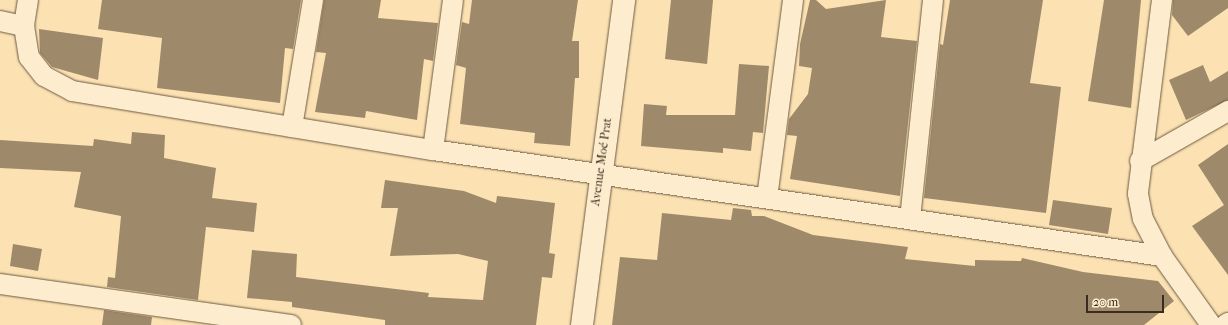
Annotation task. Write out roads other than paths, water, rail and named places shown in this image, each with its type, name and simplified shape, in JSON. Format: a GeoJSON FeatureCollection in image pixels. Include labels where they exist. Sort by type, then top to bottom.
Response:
{"type":"FeatureCollection","features":[{"type":"Feature","properties":{"kind":"street"},"geometry":{"type":"LineString","coordinates":[[28,0],[24,26],[29,57],[44,76],[72,91],[433,150],[600,173],[1162,256]]}},
{"type":"Feature","properties":{"kind":"street"},"geometry":{"type":"LineString","coordinates":[[292,127],[312,0]]}},
{"type":"Feature","properties":{"kind":"street"},"geometry":{"type":"LineString","coordinates":[[433,150],[453,0]]}},
{"type":"Feature","properties":{"kind":"street","name":"Avenue Moé Prat"},"geometry":{"type":"LineString","coordinates":[[582,325],[600,173],[624,0]]}},
{"type":"Feature","properties":{"kind":"street"},"geometry":{"type":"LineString","coordinates":[[767,198],[794,0]]}},
{"type":"Feature","properties":{"kind":"street"},"geometry":{"type":"LineString","coordinates":[[910,219],[933,0]]}},
{"type":"Feature","properties":{"kind":"street"},"geometry":{"type":"LineString","coordinates":[[1162,0],[1140,161],[1138,194],[1143,219],[1162,256],[1211,325]]}},
{"type":"Feature","properties":{"kind":"street"},"geometry":{"type":"LineString","coordinates":[[0,21],[24,26]]}},
{"type":"Feature","properties":{"kind":"street"},"geometry":{"type":"LineString","coordinates":[[1140,161],[1228,111]]}},
{"type":"Feature","properties":{"kind":"street"},"geometry":{"type":"LineString","coordinates":[[0,284],[291,325]]}}]}
